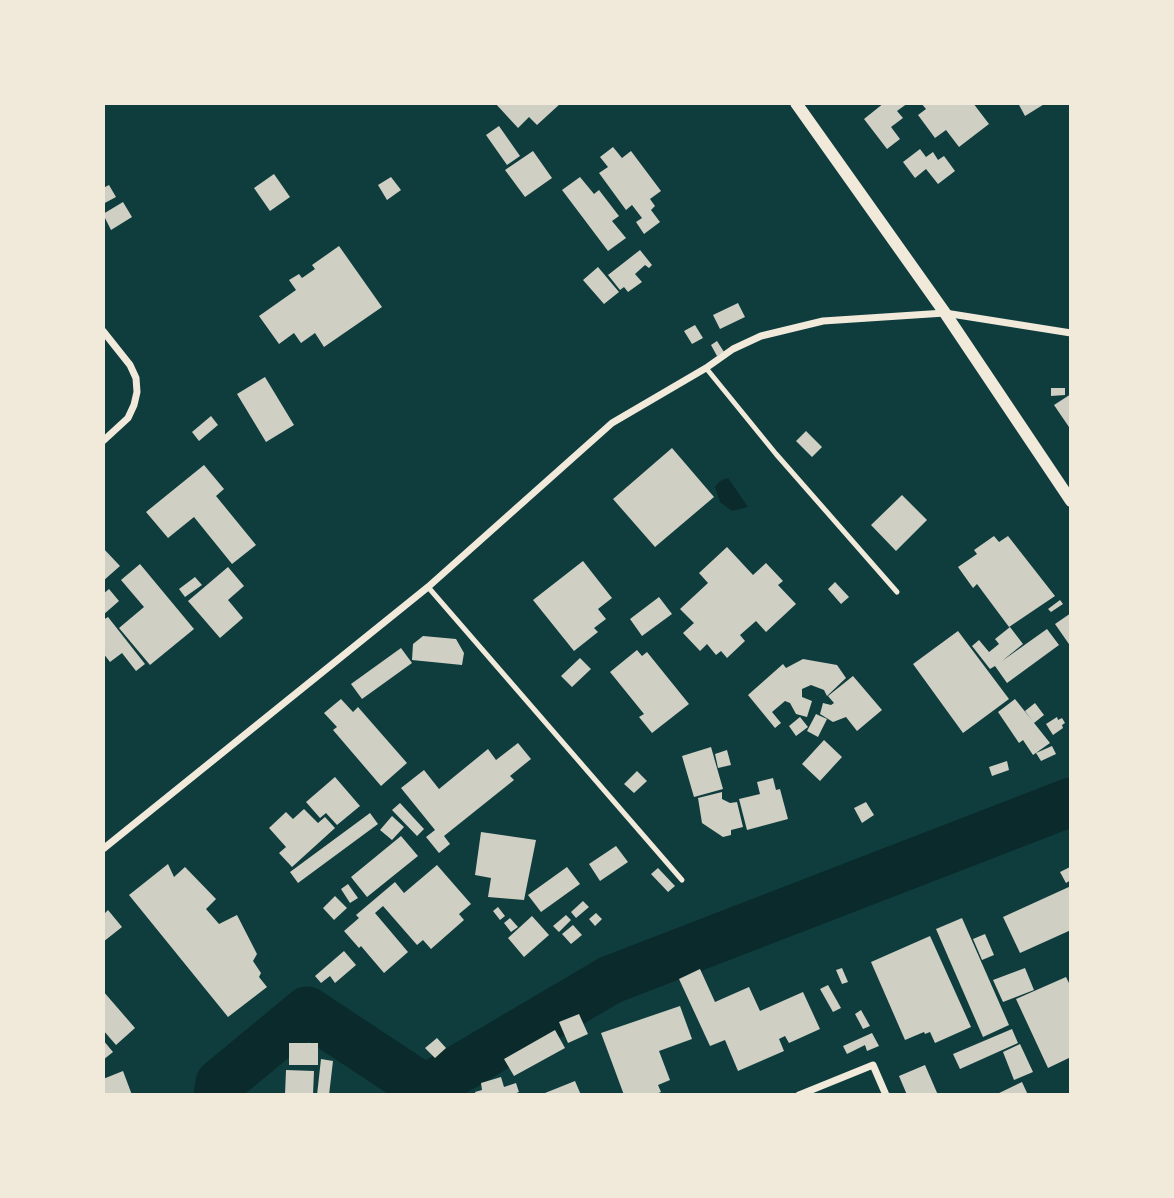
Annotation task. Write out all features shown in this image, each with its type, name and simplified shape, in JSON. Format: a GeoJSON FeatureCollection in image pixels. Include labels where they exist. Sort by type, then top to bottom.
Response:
{"type":"FeatureCollection","features":[{"type":"Feature","properties":{"kind":"street"},"geometry":{"type":"LineString","coordinates":[[796,103],[945,313],[1071,500]]}},
{"type":"Feature","properties":{"kind":"street"},"geometry":{"type":"LineString","coordinates":[[103,849],[428,587],[612,423],[706,368],[733,349],[788,327],[823,321],[945,313],[1071,333]]}},
{"type":"Feature","properties":{"kind":"street"},"geometry":{"type":"LineString","coordinates":[[103,331],[130,365],[136,378],[137,392],[128,418],[103,440]]}},
{"type":"Feature","properties":{"kind":"street"},"geometry":{"type":"LineString","coordinates":[[799,1095],[873,1065],[886,1095]]}},
{"type":"Feature","properties":{"kind":"lane"},"geometry":{"type":"LineString","coordinates":[[706,368],[776,454],[897,592]]}},
{"type":"Feature","properties":{"kind":"lane"},"geometry":{"type":"LineString","coordinates":[[428,587],[682,880]]}},
{"type":"Feature","properties":{"kind":"water"},"geometry":{"type":"Polygon","coordinates":[[[728,478],[748,507],[732,511],[720,502],[715,487],[728,478]]]}},
{"type":"Feature","properties":{"kind":"building"},"geometry":{"type":"Polygon","coordinates":[[[495,103],[561,103],[537,125],[529,117],[518,128],[495,103]]]}},
{"type":"Feature","properties":{"kind":"building"},"geometry":{"type":"Polygon","coordinates":[[[884,103],[908,103],[897,111],[903,118],[891,127],[900,139],[887,149],[864,119],[884,103]]]}},
{"type":"Feature","properties":{"kind":"building"},"geometry":{"type":"Polygon","coordinates":[[[921,103],[973,103],[989,124],[959,147],[946,130],[935,138],[918,115],[926,109],[921,103]]]}},
{"type":"Feature","properties":{"kind":"building"},"geometry":{"type":"Polygon","coordinates":[[[1018,103],[1046,103],[1025,116],[1018,103]]]}},
{"type":"Feature","properties":{"kind":"building"},"geometry":{"type":"Polygon","coordinates":[[[499,126],[520,156],[507,165],[486,135],[499,126]]]}},
{"type":"Feature","properties":{"kind":"building"},"geometry":{"type":"Polygon","coordinates":[[[613,147],[622,158],[631,151],[661,191],[650,199],[655,206],[651,210],[660,222],[644,234],[636,222],[642,218],[632,205],[626,210],[599,173],[608,167],[600,157],[613,147]]]}},
{"type":"Feature","properties":{"kind":"building"},"geometry":{"type":"Polygon","coordinates":[[[920,149],[926,157],[933,152],[938,160],[944,156],[955,171],[938,184],[926,169],[915,178],[903,162],[920,149]]]}},
{"type":"Feature","properties":{"kind":"building"},"geometry":{"type":"Polygon","coordinates":[[[533,151],[552,178],[525,197],[505,170],[533,151]]]}},
{"type":"Feature","properties":{"kind":"building"},"geometry":{"type":"Polygon","coordinates":[[[274,174],[290,197],[270,211],[254,188],[274,174]]]}},
{"type":"Feature","properties":{"kind":"building"},"geometry":{"type":"Polygon","coordinates":[[[391,177],[401,190],[387,200],[378,185],[391,177]]]}},
{"type":"Feature","properties":{"kind":"building"},"geometry":{"type":"Polygon","coordinates":[[[580,177],[594,194],[599,190],[619,216],[612,221],[626,238],[608,251],[562,190],[580,177]]]}},
{"type":"Feature","properties":{"kind":"building"},"geometry":{"type":"Polygon","coordinates":[[[109,185],[116,197],[103,204],[103,188],[109,185]]]}},
{"type":"Feature","properties":{"kind":"building"},"geometry":{"type":"Polygon","coordinates":[[[123,202],[132,217],[111,230],[103,214],[123,202]]]}},
{"type":"Feature","properties":{"kind":"building"},"geometry":{"type":"Polygon","coordinates":[[[339,246],[382,307],[324,347],[315,333],[301,343],[294,333],[279,344],[259,316],[296,290],[289,280],[299,274],[302,278],[315,269],[312,265],[339,246]]]}},
{"type":"Feature","properties":{"kind":"building"},"geometry":{"type":"Polygon","coordinates":[[[640,250],[652,265],[649,268],[645,265],[635,274],[642,282],[628,292],[624,287],[620,290],[608,275],[640,250]]]}},
{"type":"Feature","properties":{"kind":"building"},"geometry":{"type":"Polygon","coordinates":[[[598,267],[619,292],[604,304],[583,280],[598,267]]]}},
{"type":"Feature","properties":{"kind":"building"},"geometry":{"type":"Polygon","coordinates":[[[738,303],[745,317],[720,329],[713,315],[738,303]]]}},
{"type":"Feature","properties":{"kind":"building"},"geometry":{"type":"Polygon","coordinates":[[[695,325],[703,338],[692,344],[684,331],[695,325]]]}},
{"type":"Feature","properties":{"kind":"building"},"geometry":{"type":"Polygon","coordinates":[[[717,341],[724,352],[717,356],[711,345],[717,341]]]}},
{"type":"Feature","properties":{"kind":"building"},"geometry":{"type":"Polygon","coordinates":[[[265,377],[294,425],[266,442],[237,394],[265,377]]]}},
{"type":"Feature","properties":{"kind":"building"},"geometry":{"type":"Polygon","coordinates":[[[1051,388],[1065,388],[1065,395],[1051,396],[1051,388]]]}},
{"type":"Feature","properties":{"kind":"building"},"geometry":{"type":"Polygon","coordinates":[[[1071,394],[1071,430],[1054,405],[1071,394]]]}},
{"type":"Feature","properties":{"kind":"building"},"geometry":{"type":"Polygon","coordinates":[[[211,416],[218,425],[199,441],[192,432],[211,416]]]}},
{"type":"Feature","properties":{"kind":"building"},"geometry":{"type":"Polygon","coordinates":[[[806,431],[822,447],[812,457],[796,441],[806,431]]]}},
{"type":"Feature","properties":{"kind":"building"},"geometry":{"type":"Polygon","coordinates":[[[672,448],[714,497],[655,547],[613,499],[672,448]]]}},
{"type":"Feature","properties":{"kind":"building"},"geometry":{"type":"Polygon","coordinates":[[[204,465],[224,489],[216,496],[256,545],[232,564],[194,517],[168,538],[146,512],[204,465]]]}},
{"type":"Feature","properties":{"kind":"building"},"geometry":{"type":"Polygon","coordinates":[[[902,495],[927,520],[896,551],[871,525],[902,495]]]}},
{"type":"Feature","properties":{"kind":"building"},"geometry":{"type":"Polygon","coordinates":[[[994,536],[999,542],[1008,536],[1055,596],[1009,627],[977,584],[973,588],[958,567],[977,554],[974,550],[994,536]]]}},
{"type":"Feature","properties":{"kind":"building"},"geometry":{"type":"Polygon","coordinates":[[[727,547],[753,575],[766,563],[783,581],[778,585],[796,604],[766,632],[756,621],[740,635],[745,641],[727,658],[721,651],[716,655],[707,644],[700,651],[683,633],[694,623],[680,609],[708,583],[699,573],[727,547]]]}},
{"type":"Feature","properties":{"kind":"building"},"geometry":{"type":"Polygon","coordinates":[[[103,548],[120,566],[103,581],[103,548]]]}},
{"type":"Feature","properties":{"kind":"building"},"geometry":{"type":"Polygon","coordinates":[[[583,561],[612,598],[598,609],[606,619],[594,628],[598,632],[574,651],[533,600],[583,561]]]}},
{"type":"Feature","properties":{"kind":"building"},"geometry":{"type":"Polygon","coordinates":[[[140,564],[194,629],[150,665],[119,628],[144,607],[121,580],[140,564]]]}},
{"type":"Feature","properties":{"kind":"building"},"geometry":{"type":"Polygon","coordinates":[[[228,567],[244,586],[228,600],[243,618],[220,638],[188,601],[228,567]]]}},
{"type":"Feature","properties":{"kind":"building"},"geometry":{"type":"Polygon","coordinates":[[[195,577],[202,585],[185,597],[179,589],[195,577]]]}},
{"type":"Feature","properties":{"kind":"building"},"geometry":{"type":"Polygon","coordinates":[[[835,582],[849,597],[841,604],[828,589],[835,582]]]}},
{"type":"Feature","properties":{"kind":"building"},"geometry":{"type":"Polygon","coordinates":[[[109,589],[119,601],[103,615],[103,594],[109,589]]]}},
{"type":"Feature","properties":{"kind":"building"},"geometry":{"type":"Polygon","coordinates":[[[659,597],[672,614],[642,636],[630,619],[659,597]]]}},
{"type":"Feature","properties":{"kind":"building"},"geometry":{"type":"Polygon","coordinates":[[[1060,600],[1063,604],[1051,612],[1048,609],[1060,600]]]}},
{"type":"Feature","properties":{"kind":"building"},"geometry":{"type":"Polygon","coordinates":[[[1071,613],[1071,647],[1055,624],[1071,613]]]}},
{"type":"Feature","properties":{"kind":"building"},"geometry":{"type":"Polygon","coordinates":[[[108,617],[145,664],[136,671],[122,653],[110,662],[103,653],[103,620],[108,617]]]}},
{"type":"Feature","properties":{"kind":"building"},"geometry":{"type":"Polygon","coordinates":[[[1010,627],[1023,644],[1002,661],[1047,629],[1059,645],[1007,683],[995,666],[990,669],[972,646],[979,640],[989,652],[999,644],[995,639],[1010,627]]]}},
{"type":"Feature","properties":{"kind":"building"},"geometry":{"type":"Polygon","coordinates":[[[958,631],[1009,699],[963,733],[913,664],[958,631]]]}},
{"type":"Feature","properties":{"kind":"building"},"geometry":{"type":"Polygon","coordinates":[[[423,636],[456,639],[464,653],[462,665],[412,660],[413,644],[423,636]]]}},
{"type":"Feature","properties":{"kind":"building"},"geometry":{"type":"Polygon","coordinates":[[[401,648],[412,663],[362,699],[351,684],[401,648]]]}},
{"type":"Feature","properties":{"kind":"building"},"geometry":{"type":"Polygon","coordinates":[[[637,650],[642,656],[647,652],[689,704],[652,733],[639,717],[644,714],[610,672],[637,650]]]}},
{"type":"Feature","properties":{"kind":"building"},"geometry":{"type":"Polygon","coordinates":[[[580,658],[591,669],[572,687],[561,676],[580,658]]]}},
{"type":"Feature","properties":{"kind":"building"},"geometry":{"type":"Polygon","coordinates":[[[803,659],[837,665],[846,678],[827,696],[824,690],[811,685],[802,689],[802,697],[812,701],[807,717],[796,714],[790,703],[785,701],[772,712],[781,723],[775,728],[748,695],[783,664],[786,668],[803,659]]]}},
{"type":"Feature","properties":{"kind":"building"},"geometry":{"type":"Polygon","coordinates":[[[853,676],[882,710],[857,731],[846,717],[833,722],[820,714],[823,703],[834,703],[828,696],[853,676]]]}},
{"type":"Feature","properties":{"kind":"building"},"geometry":{"type":"Polygon","coordinates":[[[341,699],[353,712],[358,707],[407,763],[381,786],[333,730],[337,727],[324,713],[341,699]]]}},
{"type":"Feature","properties":{"kind":"building"},"geometry":{"type":"Polygon","coordinates":[[[1015,699],[1050,743],[1033,755],[1023,740],[1019,743],[998,712],[1015,699]]]}},
{"type":"Feature","properties":{"kind":"building"},"geometry":{"type":"Polygon","coordinates":[[[1035,703],[1044,715],[1034,723],[1025,711],[1035,703]]]}},
{"type":"Feature","properties":{"kind":"building"},"geometry":{"type":"Polygon","coordinates":[[[816,714],[827,719],[818,737],[807,731],[816,714]]]}},
{"type":"Feature","properties":{"kind":"building"},"geometry":{"type":"Polygon","coordinates":[[[800,717],[808,727],[796,736],[789,726],[800,717]]]}},
{"type":"Feature","properties":{"kind":"building"},"geometry":{"type":"Polygon","coordinates":[[[1057,717],[1058,720],[1062,718],[1065,723],[1063,728],[1053,735],[1046,724],[1057,717]]]}},
{"type":"Feature","properties":{"kind":"building"},"geometry":{"type":"Polygon","coordinates":[[[824,740],[842,757],[820,781],[802,764],[824,740]]]}},
{"type":"Feature","properties":{"kind":"building"},"geometry":{"type":"Polygon","coordinates":[[[518,743],[531,759],[510,776],[514,780],[444,836],[450,844],[439,853],[426,837],[435,830],[401,788],[424,770],[439,789],[488,749],[496,760],[518,743]]]}},
{"type":"Feature","properties":{"kind":"building"},"geometry":{"type":"Polygon","coordinates":[[[1052,746],[1056,754],[1041,761],[1036,753],[1052,746]]]}},
{"type":"Feature","properties":{"kind":"building"},"geometry":{"type":"Polygon","coordinates":[[[711,747],[723,789],[694,797],[682,756],[711,747]]]}},
{"type":"Feature","properties":{"kind":"building"},"geometry":{"type":"Polygon","coordinates":[[[727,750],[731,765],[718,768],[715,754],[727,750]]]}},
{"type":"Feature","properties":{"kind":"building"},"geometry":{"type":"Polygon","coordinates":[[[1007,761],[1009,770],[992,776],[989,767],[1007,761]]]}},
{"type":"Feature","properties":{"kind":"building"},"geometry":{"type":"Polygon","coordinates":[[[637,771],[647,781],[634,793],[624,784],[637,771]]]}},
{"type":"Feature","properties":{"kind":"building"},"geometry":{"type":"Polygon","coordinates":[[[335,777],[360,806],[337,825],[326,813],[320,818],[306,802],[335,777]]]}},
{"type":"Feature","properties":{"kind":"building"},"geometry":{"type":"Polygon","coordinates":[[[773,778],[776,790],[780,789],[788,819],[747,830],[739,799],[760,794],[757,782],[773,778]]]}},
{"type":"Feature","properties":{"kind":"building"},"geometry":{"type":"Polygon","coordinates":[[[722,792],[722,799],[730,803],[737,802],[743,827],[731,830],[731,835],[723,837],[702,823],[698,798],[722,792]]]}},
{"type":"Feature","properties":{"kind":"building"},"geometry":{"type":"Polygon","coordinates":[[[866,802],[874,815],[862,823],[854,808],[866,802]]]}},
{"type":"Feature","properties":{"kind":"building"},"geometry":{"type":"Polygon","coordinates":[[[400,803],[424,829],[417,836],[392,810],[400,803]]]}},
{"type":"Feature","properties":{"kind":"building"},"geometry":{"type":"Polygon","coordinates":[[[304,809],[318,823],[325,817],[335,828],[292,867],[279,853],[286,847],[269,828],[286,812],[293,819],[304,809]]]}},
{"type":"Feature","properties":{"kind":"building"},"geometry":{"type":"Polygon","coordinates":[[[370,813],[378,824],[298,883],[290,872],[370,813]]]}},
{"type":"Feature","properties":{"kind":"building"},"geometry":{"type":"Polygon","coordinates":[[[392,816],[404,827],[392,840],[380,830],[392,816]]]}},
{"type":"Feature","properties":{"kind":"building"},"geometry":{"type":"Polygon","coordinates":[[[481,832],[536,840],[524,900],[488,897],[491,878],[475,875],[481,832]]]}},
{"type":"Feature","properties":{"kind":"building"},"geometry":{"type":"Polygon","coordinates":[[[401,836],[418,856],[367,897],[351,877],[401,836]]]}},
{"type":"Feature","properties":{"kind":"building"},"geometry":{"type":"Polygon","coordinates":[[[616,846],[628,862],[600,881],[589,864],[616,846]]]}},
{"type":"Feature","properties":{"kind":"building"},"geometry":{"type":"Polygon","coordinates":[[[168,864],[174,877],[185,867],[216,899],[206,909],[219,924],[237,915],[257,954],[253,961],[261,973],[259,977],[267,987],[228,1017],[129,895],[168,864]]]}},
{"type":"Feature","properties":{"kind":"building"},"geometry":{"type":"Polygon","coordinates":[[[437,865],[471,904],[459,914],[464,920],[431,949],[423,940],[417,945],[383,906],[375,913],[408,952],[384,973],[344,931],[359,918],[356,915],[395,882],[404,893],[437,865]]]}},
{"type":"Feature","properties":{"kind":"building"},"geometry":{"type":"Polygon","coordinates":[[[567,867],[580,884],[541,912],[528,895],[567,867]]]}},
{"type":"Feature","properties":{"kind":"building"},"geometry":{"type":"Polygon","coordinates":[[[1070,867],[1071,880],[1066,883],[1060,872],[1070,867]]]}},
{"type":"Feature","properties":{"kind":"building"},"geometry":{"type":"Polygon","coordinates":[[[658,868],[675,886],[668,892],[651,874],[658,868]]]}},
{"type":"Feature","properties":{"kind":"building"},"geometry":{"type":"Polygon","coordinates":[[[348,884],[358,898],[350,903],[341,889],[348,884]]]}},
{"type":"Feature","properties":{"kind":"building"},"geometry":{"type":"Polygon","coordinates":[[[1071,886],[1071,930],[1020,953],[1003,917],[1071,886]]]}},
{"type":"Feature","properties":{"kind":"building"},"geometry":{"type":"Polygon","coordinates":[[[335,896],[347,908],[334,920],[323,908],[335,896]]]}},
{"type":"Feature","properties":{"kind":"building"},"geometry":{"type":"Polygon","coordinates":[[[583,901],[589,907],[576,918],[571,912],[583,901]]]}},
{"type":"Feature","properties":{"kind":"building"},"geometry":{"type":"Polygon","coordinates":[[[498,907],[505,916],[500,920],[493,911],[498,907]]]}},
{"type":"Feature","properties":{"kind":"building"},"geometry":{"type":"Polygon","coordinates":[[[108,910],[122,927],[103,942],[103,915],[108,910]]]}},
{"type":"Feature","properties":{"kind":"building"},"geometry":{"type":"Polygon","coordinates":[[[596,913],[602,919],[595,926],[589,919],[596,913]]]}},
{"type":"Feature","properties":{"kind":"building"},"geometry":{"type":"Polygon","coordinates":[[[566,915],[571,920],[559,932],[553,926],[566,915]]]}},
{"type":"Feature","properties":{"kind":"building"},"geometry":{"type":"Polygon","coordinates":[[[532,916],[549,935],[524,957],[508,938],[532,916]]]}},
{"type":"Feature","properties":{"kind":"building"},"geometry":{"type":"Polygon","coordinates":[[[510,918],[518,927],[511,932],[504,923],[510,918]]]}},
{"type":"Feature","properties":{"kind":"building"},"geometry":{"type":"Polygon","coordinates":[[[962,918],[1009,1025],[983,1037],[936,929],[962,918]]]}},
{"type":"Feature","properties":{"kind":"building"},"geometry":{"type":"Polygon","coordinates":[[[573,925],[582,935],[571,944],[562,934],[573,925]]]}},
{"type":"Feature","properties":{"kind":"building"},"geometry":{"type":"Polygon","coordinates":[[[985,934],[994,955],[982,960],[973,939],[985,934]]]}},
{"type":"Feature","properties":{"kind":"building"},"geometry":{"type":"Polygon","coordinates":[[[930,936],[971,1027],[935,1043],[930,1032],[905,1040],[871,962],[930,936]]]}},
{"type":"Feature","properties":{"kind":"building"},"geometry":{"type":"Polygon","coordinates":[[[344,951],[356,965],[335,983],[330,976],[321,983],[315,976],[344,951]]]}},
{"type":"Feature","properties":{"kind":"building"},"geometry":{"type":"Polygon","coordinates":[[[842,968],[848,982],[842,984],[836,970],[842,968]]]}},
{"type":"Feature","properties":{"kind":"building"},"geometry":{"type":"Polygon","coordinates":[[[1025,968],[1034,990],[1003,1002],[993,980],[1025,968]]]}},
{"type":"Feature","properties":{"kind":"building"},"geometry":{"type":"Polygon","coordinates":[[[700,969],[715,1002],[749,987],[760,1011],[803,992],[820,1029],[789,1043],[785,1036],[779,1039],[784,1051],[738,1071],[725,1040],[710,1046],[679,979],[700,969]]]}},
{"type":"Feature","properties":{"kind":"building"},"geometry":{"type":"Polygon","coordinates":[[[1066,977],[1071,987],[1071,1057],[1048,1068],[1016,999],[1066,977]]]}},
{"type":"Feature","properties":{"kind":"building"},"geometry":{"type":"Polygon","coordinates":[[[828,985],[841,1008],[833,1012],[820,989],[828,985]]]}},
{"type":"Feature","properties":{"kind":"building"},"geometry":{"type":"Polygon","coordinates":[[[103,991],[135,1028],[116,1045],[103,1030],[103,991]]]}},
{"type":"Feature","properties":{"kind":"building"},"geometry":{"type":"Polygon","coordinates":[[[680,1006],[692,1039],[659,1051],[670,1080],[658,1085],[661,1092],[653,1095],[624,1095],[601,1033],[680,1006]]]}},
{"type":"Feature","properties":{"kind":"building"},"geometry":{"type":"Polygon","coordinates":[[[861,1010],[870,1026],[863,1029],[855,1014],[861,1010]]]}},
{"type":"Feature","properties":{"kind":"building"},"geometry":{"type":"Polygon","coordinates":[[[579,1014],[588,1034],[568,1043],[559,1022],[579,1014]]]}},
{"type":"Feature","properties":{"kind":"building"},"geometry":{"type":"Polygon","coordinates":[[[1012,1029],[1018,1043],[960,1069],[953,1054],[1012,1029]]]}},
{"type":"Feature","properties":{"kind":"building"},"geometry":{"type":"Polygon","coordinates":[[[555,1030],[565,1048],[514,1076],[504,1059],[555,1030]]]}},
{"type":"Feature","properties":{"kind":"building"},"geometry":{"type":"Polygon","coordinates":[[[872,1033],[879,1046],[867,1051],[865,1045],[847,1054],[843,1046],[872,1033]]]}},
{"type":"Feature","properties":{"kind":"building"},"geometry":{"type":"Polygon","coordinates":[[[437,1038],[446,1048],[435,1058],[425,1048],[437,1038]]]}},
{"type":"Feature","properties":{"kind":"building"},"geometry":{"type":"Polygon","coordinates":[[[103,1040],[113,1052],[103,1060],[103,1040]]]}},
{"type":"Feature","properties":{"kind":"building"},"geometry":{"type":"Polygon","coordinates":[[[289,1043],[318,1043],[318,1065],[289,1065],[289,1043]]]}},
{"type":"Feature","properties":{"kind":"building"},"geometry":{"type":"Polygon","coordinates":[[[1020,1044],[1033,1072],[1014,1080],[1003,1052],[1020,1044]]]}},
{"type":"Feature","properties":{"kind":"building"},"geometry":{"type":"Polygon","coordinates":[[[321,1059],[333,1061],[329,1095],[317,1095],[321,1059]]]}},
{"type":"Feature","properties":{"kind":"building"},"geometry":{"type":"Polygon","coordinates":[[[925,1065],[938,1095],[907,1095],[899,1076],[925,1065]]]}},
{"type":"Feature","properties":{"kind":"building"},"geometry":{"type":"Polygon","coordinates":[[[286,1070],[314,1071],[313,1095],[285,1095],[286,1070]]]}},
{"type":"Feature","properties":{"kind":"building"},"geometry":{"type":"Polygon","coordinates":[[[123,1071],[132,1095],[103,1095],[103,1079],[123,1071]]]}},
{"type":"Feature","properties":{"kind":"building"},"geometry":{"type":"Polygon","coordinates":[[[501,1077],[504,1087],[516,1083],[519,1092],[511,1095],[476,1095],[475,1092],[482,1090],[481,1083],[501,1077]]]}},
{"type":"Feature","properties":{"kind":"building"},"geometry":{"type":"Polygon","coordinates":[[[575,1081],[581,1095],[540,1095],[575,1081]]]}},
{"type":"Feature","properties":{"kind":"building"},"geometry":{"type":"Polygon","coordinates":[[[1022,1082],[1028,1095],[995,1095],[1022,1082]]]}},
{"type":"Feature","properties":{"kind":"waterway"},"geometry":{"type":"LineString","coordinates":[[218,1095],[220,1083],[307,1011],[425,1089],[610,980],[1071,802]]}}]}
